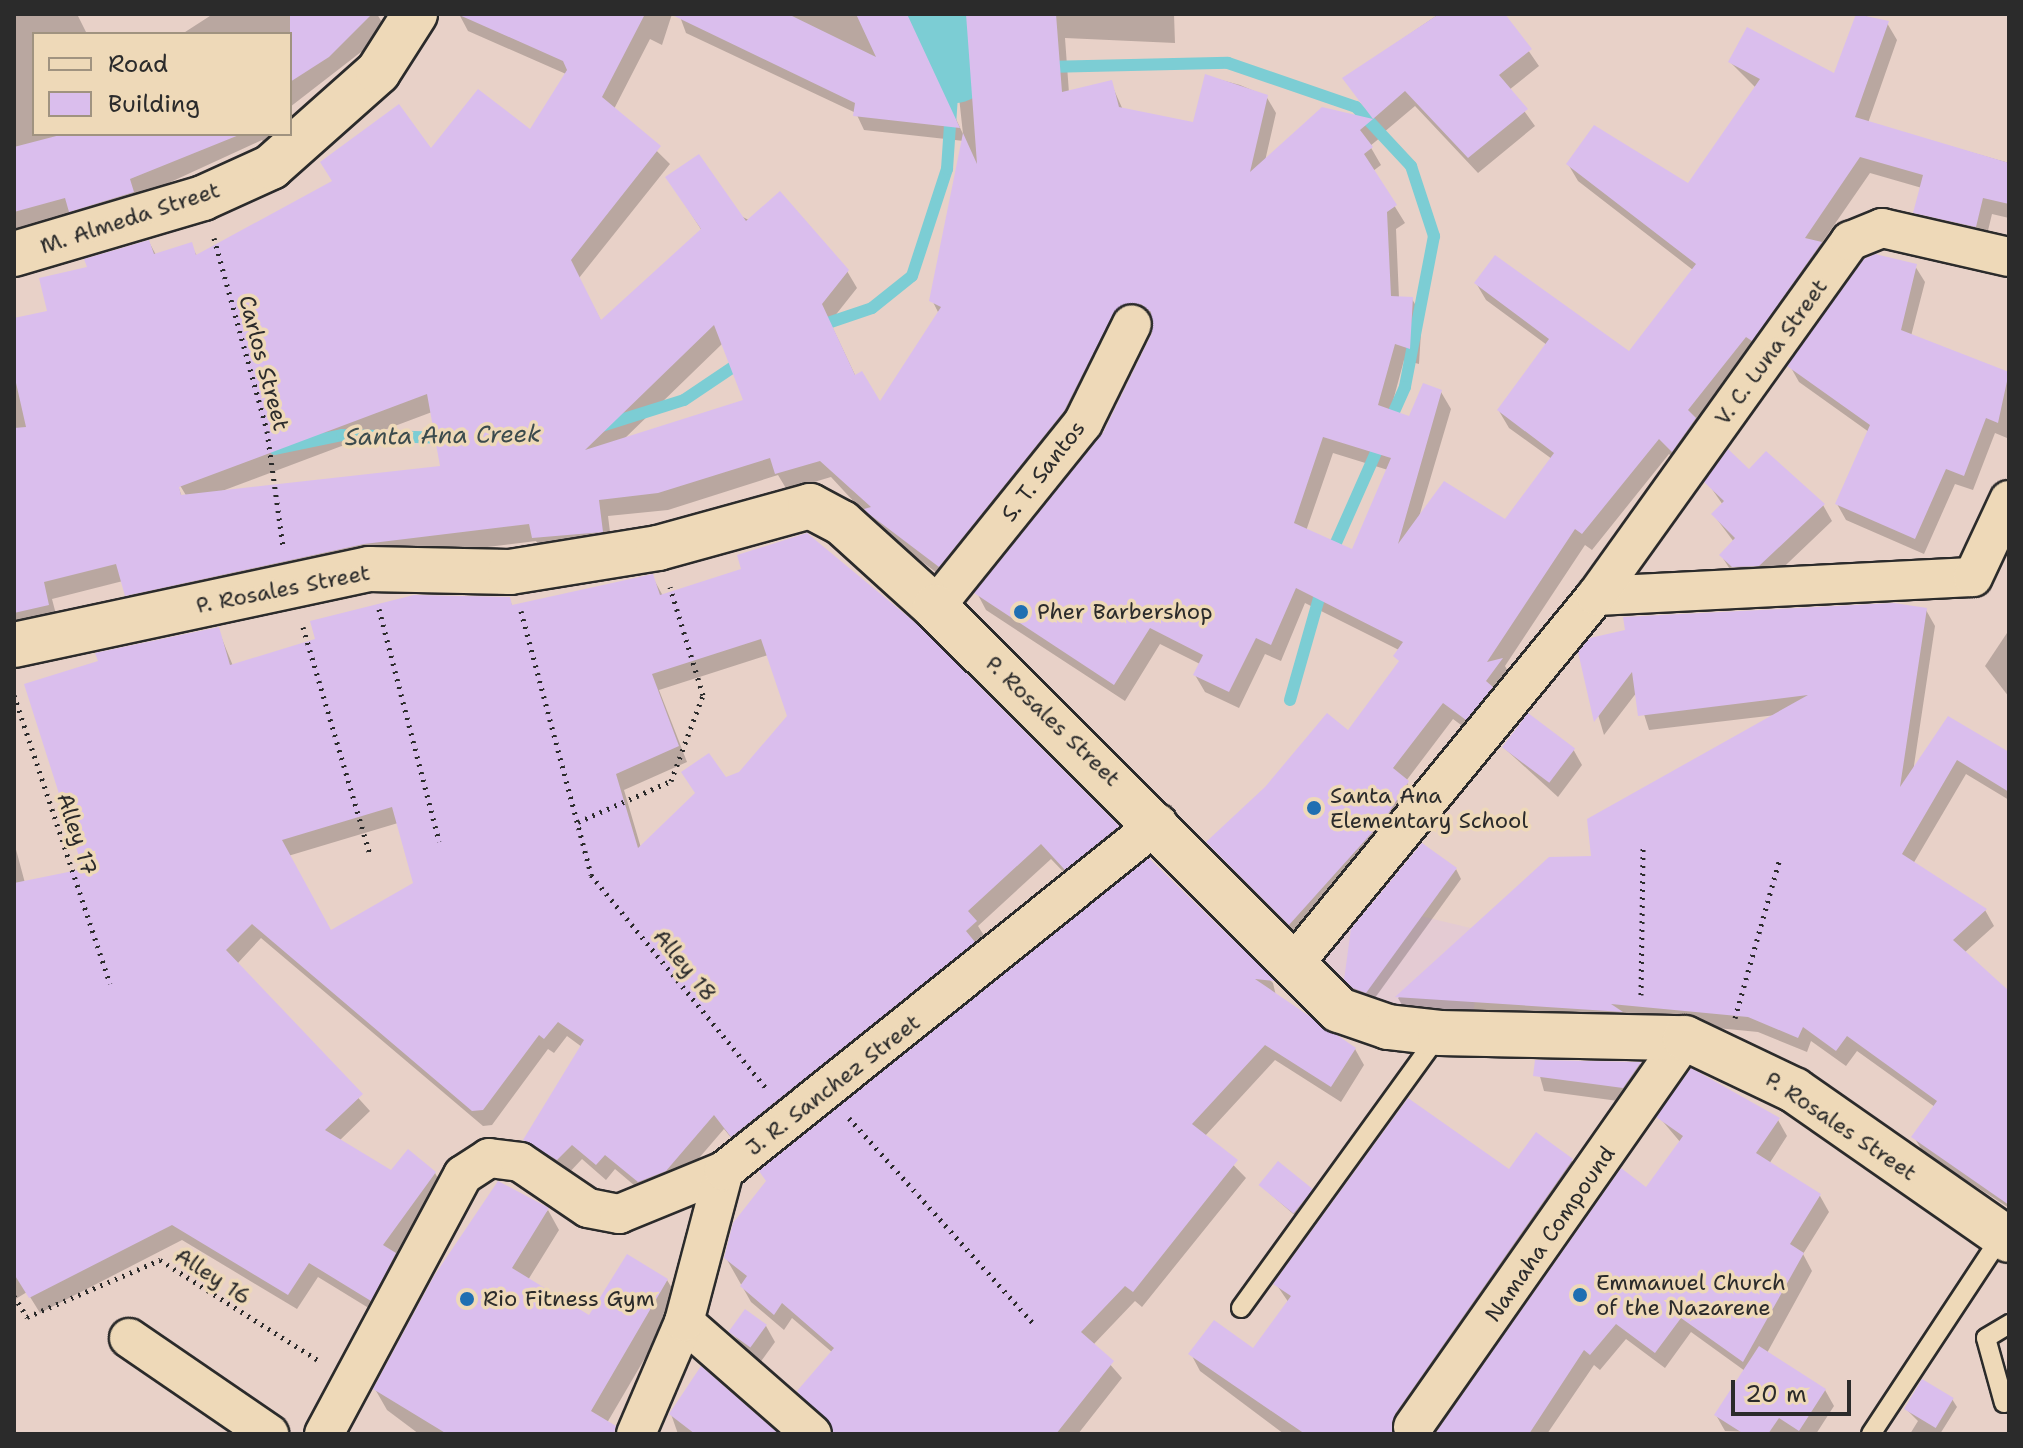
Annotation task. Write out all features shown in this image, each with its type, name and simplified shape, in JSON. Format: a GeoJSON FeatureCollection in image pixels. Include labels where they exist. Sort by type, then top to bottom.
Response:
{"type":"FeatureCollection","features":[{"type":"Feature","properties":{"kind":"street","name":"M. Almeda Street"},"geometry":{"type":"LineString","coordinates":[[14,254],[203,198],[271,167],[313,136],[378,72],[415,14]]}},
{"type":"Feature","properties":{"kind":"street","name":"V. C. Luna Street"},"geometry":{"type":"LineString","coordinates":[[1292,966],[1596,596],[1850,241],[1882,228],[2009,257]]}},
{"type":"Feature","properties":{"kind":"street","name":"S. T. Santos"},"geometry":{"type":"LineString","coordinates":[[935,607],[1083,423],[1132,324]]}},
{"type":"Feature","properties":{"kind":"street"},"geometry":{"type":"LineString","coordinates":[[1596,596],[1973,577],[2009,500]]}},
{"type":"Feature","properties":{"kind":"street","name":"P. Rosales Street"},"geometry":{"type":"LineString","coordinates":[[14,645],[369,569],[510,572],[658,548],[810,506],[842,523],[935,607],[1158,823],[1292,966],[1339,1010],[1388,1027],[1440,1033],[1640,1034],[1685,1038],[1725,1053],[1794,1090],[2005,1237]]}},
{"type":"Feature","properties":{"kind":"street","name":"J. R. Sanchez Street"},"geometry":{"type":"LineString","coordinates":[[636,1434],[684,1322],[724,1171],[1158,823]]}},
{"type":"Feature","properties":{"kind":"street","name":"Namaha Compound"},"geometry":{"type":"LineString","coordinates":[[1413,1427],[1685,1038]]}},
{"type":"Feature","properties":{"kind":"street"},"geometry":{"type":"LineString","coordinates":[[324,1434],[463,1175],[489,1158],[520,1162],[588,1208],[619,1214],[724,1171]]}},
{"type":"Feature","properties":{"kind":"street"},"geometry":{"type":"LineString","coordinates":[[684,1322],[812,1434]]}},
{"type":"Feature","properties":{"kind":"street"},"geometry":{"type":"LineString","coordinates":[[129,1338],[269,1434]]}},
{"type":"Feature","properties":{"kind":"lane"},"geometry":{"type":"LineString","coordinates":[[1241,1308],[1440,1033]]}},
{"type":"Feature","properties":{"kind":"lane"},"geometry":{"type":"LineString","coordinates":[[1871,1434],[2005,1237]]}},
{"type":"Feature","properties":{"kind":"lane"},"geometry":{"type":"LineString","coordinates":[[2004,1403],[1986,1338],[2009,1324]]}},
{"type":"Feature","properties":{"kind":"path","name":"Carlos Street"},"geometry":{"type":"LineString","coordinates":[[203,198],[267,431],[272,489],[291,586],[370,855]]}},
{"type":"Feature","properties":{"kind":"path"},"geometry":{"type":"LineString","coordinates":[[577,822],[671,781],[703,695],[658,548]]}},
{"type":"Feature","properties":{"kind":"path"},"geometry":{"type":"LineString","coordinates":[[369,569],[439,841]]}},
{"type":"Feature","properties":{"kind":"path","name":"Alley 18"},"geometry":{"type":"LineString","coordinates":[[510,572],[591,875],[789,1117]]}},
{"type":"Feature","properties":{"kind":"path","name":"Alley 17"},"geometry":{"type":"LineString","coordinates":[[14,695],[110,983]]}},
{"type":"Feature","properties":{"kind":"path"},"geometry":{"type":"LineString","coordinates":[[1640,1034],[1643,848]]}},
{"type":"Feature","properties":{"kind":"path"},"geometry":{"type":"LineString","coordinates":[[1725,1053],[1779,861]]}},
{"type":"Feature","properties":{"kind":"path"},"geometry":{"type":"LineString","coordinates":[[823,1091],[1034,1324]]}},
{"type":"Feature","properties":{"kind":"path","name":"Alley 16"},"geometry":{"type":"LineString","coordinates":[[14,1296],[27,1317],[160,1260],[354,1382]]}},
{"type":"Feature","properties":{"kind":"shaded area"},"geometry":{"type":"Polygon","coordinates":[[[1354,900],[1483,931],[1473,1016],[1343,999],[1303,965],[1354,900]]]}},
{"type":"Feature","properties":{"kind":"building"},"geometry":{"type":"Polygon","coordinates":[[[290,14],[372,14],[329,57],[292,81],[290,14]]]}},
{"type":"Feature","properties":{"kind":"building"},"geometry":{"type":"Polygon","coordinates":[[[457,14],[645,14],[602,97],[661,146],[571,260],[601,320],[701,229],[665,177],[699,154],[746,221],[780,191],[849,270],[822,304],[855,375],[862,371],[880,401],[941,307],[929,301],[963,133],[977,164],[966,14],[1056,14],[1062,92],[1112,80],[1119,107],[1193,122],[1205,74],[1268,95],[1250,172],[1322,107],[1373,119],[1360,130],[1373,147],[1364,154],[1397,205],[1387,212],[1391,296],[1413,297],[1410,349],[1395,344],[1378,405],[1409,416],[1423,383],[1442,390],[1398,544],[1444,481],[1505,519],[1554,453],[1497,410],[1549,339],[1474,283],[1495,255],[1629,351],[1696,264],[1566,164],[1594,125],[1688,183],[1760,79],[1728,62],[1747,27],[1834,73],[1856,14],[1889,21],[1855,117],[2009,163],[2009,204],[1983,198],[1976,227],[1913,213],[1923,175],[1860,157],[1805,238],[1822,242],[1752,341],[1746,337],[1688,410],[1696,418],[1672,452],[1659,439],[1582,534],[1575,529],[1487,662],[1503,658],[1486,681],[1493,687],[1466,720],[1443,703],[1393,768],[1409,781],[1386,817],[1289,925],[1206,842],[1265,787],[1327,713],[1348,730],[1399,661],[1393,656],[1403,642],[1296,588],[1271,645],[1256,638],[1229,692],[1193,675],[1203,655],[1150,628],[1114,685],[974,593],[1103,433],[1152,333],[1151,312],[1141,304],[1113,314],[1064,411],[939,567],[869,514],[864,509],[871,507],[820,461],[775,474],[770,458],[658,493],[599,500],[603,532],[532,538],[529,524],[364,544],[125,596],[116,564],[44,582],[49,605],[14,613],[14,428],[26,427],[14,374],[14,318],[47,311],[39,278],[87,267],[84,259],[149,240],[154,254],[192,242],[196,255],[332,181],[320,162],[399,104],[431,148],[478,89],[530,129],[567,70],[563,61],[457,14]],[[714,325],[585,450],[743,400],[714,325]],[[427,394],[179,487],[181,495],[440,466],[427,394]],[[1323,437],[1294,523],[1352,549],[1391,458],[1323,437]]]}},
{"type":"Feature","properties":{"kind":"building"},"geometry":{"type":"Polygon","coordinates":[[[670,14],[788,14],[876,57],[856,14],[907,14],[960,128],[853,116],[855,103],[670,14]]]}},
{"type":"Feature","properties":{"kind":"building"},"geometry":{"type":"Polygon","coordinates":[[[1439,14],[1505,14],[1532,49],[1499,75],[1528,109],[1468,158],[1405,91],[1373,119],[1342,78],[1439,14]]]}},
{"type":"Feature","properties":{"kind":"building"},"geometry":{"type":"Polygon","coordinates":[[[56,136],[237,136],[130,179],[134,192],[69,212],[65,198],[14,212],[14,147],[56,136]]]}},
{"type":"Feature","properties":{"kind":"building"},"geometry":{"type":"Polygon","coordinates":[[[1875,254],[1917,264],[1901,330],[2009,372],[1998,423],[1986,418],[1964,476],[1946,469],[1915,539],[1835,504],[1870,425],[1787,366],[1864,259],[1875,254]]]}},
{"type":"Feature","properties":{"kind":"building"},"geometry":{"type":"Polygon","coordinates":[[[1728,449],[1749,469],[1766,451],[1825,504],[1759,566],[1732,567],[1719,555],[1735,538],[1711,514],[1724,501],[1704,482],[1728,449]]]}},
{"type":"Feature","properties":{"kind":"building"},"geometry":{"type":"Polygon","coordinates":[[[807,533],[918,625],[1119,826],[1065,870],[1041,844],[968,911],[977,921],[966,931],[975,942],[731,1137],[714,1115],[666,1171],[638,1182],[605,1155],[596,1165],[572,1145],[557,1160],[523,1140],[584,1040],[558,1022],[544,1039],[539,1035],[483,1110],[472,1111],[252,924],[226,950],[363,1094],[325,1130],[391,1170],[408,1149],[436,1172],[383,1245],[396,1253],[371,1301],[309,1263],[288,1295],[172,1225],[29,1298],[14,1274],[14,883],[83,869],[24,684],[98,661],[95,653],[219,627],[230,665],[315,639],[310,621],[414,595],[510,597],[512,605],[653,574],[660,595],[741,569],[737,555],[807,533]],[[761,639],[652,674],[679,746],[616,774],[638,848],[695,793],[681,772],[709,753],[726,777],[739,772],[787,716],[761,639]],[[392,807],[282,840],[331,930],[413,883],[392,807]]]}},
{"type":"Feature","properties":{"kind":"building"},"geometry":{"type":"Polygon","coordinates":[[[1894,603],[1927,608],[1900,787],[1948,716],[2009,752],[2009,792],[1957,760],[1902,854],[1987,909],[1953,940],[2009,991],[2009,1205],[1911,1137],[1937,1101],[1847,1036],[1836,1051],[1803,1027],[1798,1038],[1748,1017],[1611,1004],[1623,1012],[1395,997],[1549,857],[1591,856],[1587,819],[1808,695],[1638,716],[1632,672],[1594,722],[1578,652],[1590,638],[1625,630],[1623,617],[1894,603]]]}},
{"type":"Feature","properties":{"kind":"building"},"geometry":{"type":"Polygon","coordinates":[[[1528,713],[1575,749],[1549,783],[1502,747],[1528,713]]]}},
{"type":"Feature","properties":{"kind":"building"},"geometry":{"type":"Polygon","coordinates":[[[1422,843],[1457,868],[1366,993],[1353,988],[1344,980],[1351,929],[1422,843]]]}},
{"type":"Feature","properties":{"kind":"building"},"geometry":{"type":"Polygon","coordinates":[[[1149,858],[1275,981],[1255,979],[1356,1048],[1331,1087],[1265,1045],[1192,1124],[1238,1160],[1133,1292],[1125,1286],[1081,1332],[1114,1361],[1056,1434],[833,1434],[797,1391],[834,1348],[782,1303],[774,1315],[740,1286],[747,1276],[724,1258],[733,1223],[766,1181],[759,1171],[1149,858]]]}},
{"type":"Feature","properties":{"kind":"building"},"geometry":{"type":"Polygon","coordinates":[[[1535,1060],[1641,1062],[1623,1088],[1533,1076],[1535,1060]]]}},
{"type":"Feature","properties":{"kind":"building"},"geometry":{"type":"Polygon","coordinates":[[[1691,1068],[1780,1118],[1756,1153],[1821,1194],[1790,1244],[1804,1253],[1743,1362],[1681,1318],[1655,1353],[1616,1324],[1590,1355],[1584,1350],[1529,1434],[1435,1434],[1621,1168],[1646,1187],[1683,1136],[1656,1117],[1691,1068]]]}},
{"type":"Feature","properties":{"kind":"building"},"geometry":{"type":"Polygon","coordinates":[[[1408,1098],[1509,1169],[1536,1132],[1573,1159],[1395,1414],[1393,1434],[1305,1434],[1188,1354],[1214,1320],[1253,1348],[1291,1296],[1273,1284],[1408,1098]]]}},
{"type":"Feature","properties":{"kind":"building"},"geometry":{"type":"Polygon","coordinates":[[[1278,1161],[1313,1189],[1293,1213],[1258,1185],[1278,1161]]]}},
{"type":"Feature","properties":{"kind":"building"},"geometry":{"type":"Polygon","coordinates":[[[498,1181],[549,1208],[512,1268],[589,1315],[627,1254],[668,1279],[591,1411],[616,1426],[614,1434],[447,1434],[373,1389],[434,1276],[498,1181]]]}},
{"type":"Feature","properties":{"kind":"building"},"geometry":{"type":"Polygon","coordinates":[[[745,1309],[767,1325],[750,1348],[729,1332],[745,1309]]]}},
{"type":"Feature","properties":{"kind":"building"},"geometry":{"type":"Polygon","coordinates":[[[1759,1346],[1826,1389],[1799,1431],[1779,1418],[1768,1434],[1744,1434],[1714,1415],[1759,1346]]]}},
{"type":"Feature","properties":{"kind":"building"},"geometry":{"type":"Polygon","coordinates":[[[701,1366],[779,1434],[695,1434],[669,1414],[701,1366]]]}},
{"type":"Feature","properties":{"kind":"building"},"geometry":{"type":"Polygon","coordinates":[[[1922,1379],[1954,1398],[1936,1428],[1904,1409],[1922,1379]]]}},
{"type":"Feature","properties":{"kind":"waterway"},"geometry":{"type":"LineString","coordinates":[[937,14],[954,67]]}},
{"type":"Feature","properties":{"kind":"waterway"},"geometry":{"type":"LineString","coordinates":[[1045,67],[1228,63],[1356,107],[1411,166],[1434,236],[1405,387],[1389,423]]}},
{"type":"Feature","properties":{"kind":"waterway","name":"Santa Ana Creek"},"geometry":{"type":"LineString","coordinates":[[816,327],[872,308],[912,276],[947,169],[954,67],[987,68]]}},
{"type":"Feature","properties":{"kind":"waterway","name":"Santa Ana Creek"},"geometry":{"type":"LineString","coordinates":[[592,429],[684,400],[745,359]]}},
{"type":"Feature","properties":{"kind":"waterway","name":"Santa Ana Creek"},"geometry":{"type":"LineString","coordinates":[[275,449],[342,435],[451,438]]}},
{"type":"Feature","properties":{"kind":"waterway"},"geometry":{"type":"LineString","coordinates":[[1331,554],[1382,439]]}},
{"type":"Feature","properties":{"kind":"waterway"},"geometry":{"type":"LineString","coordinates":[[1290,700],[1323,584]]}},
{"type":"Feature","properties":{"kind":"place","name":"Pher Barbershop"},"geometry":{"type":"Point","coordinates":[1021,612]}},
{"type":"Feature","properties":{"kind":"place","name":"Santa Ana Elementary School"},"geometry":{"type":"Point","coordinates":[1314,808]}},
{"type":"Feature","properties":{"kind":"place","name":"Emmanuel Church of the Nazarene"},"geometry":{"type":"Point","coordinates":[1580,1295]}},
{"type":"Feature","properties":{"kind":"place","name":"Rio Fitness Gym"},"geometry":{"type":"Point","coordinates":[467,1299]}}]}
